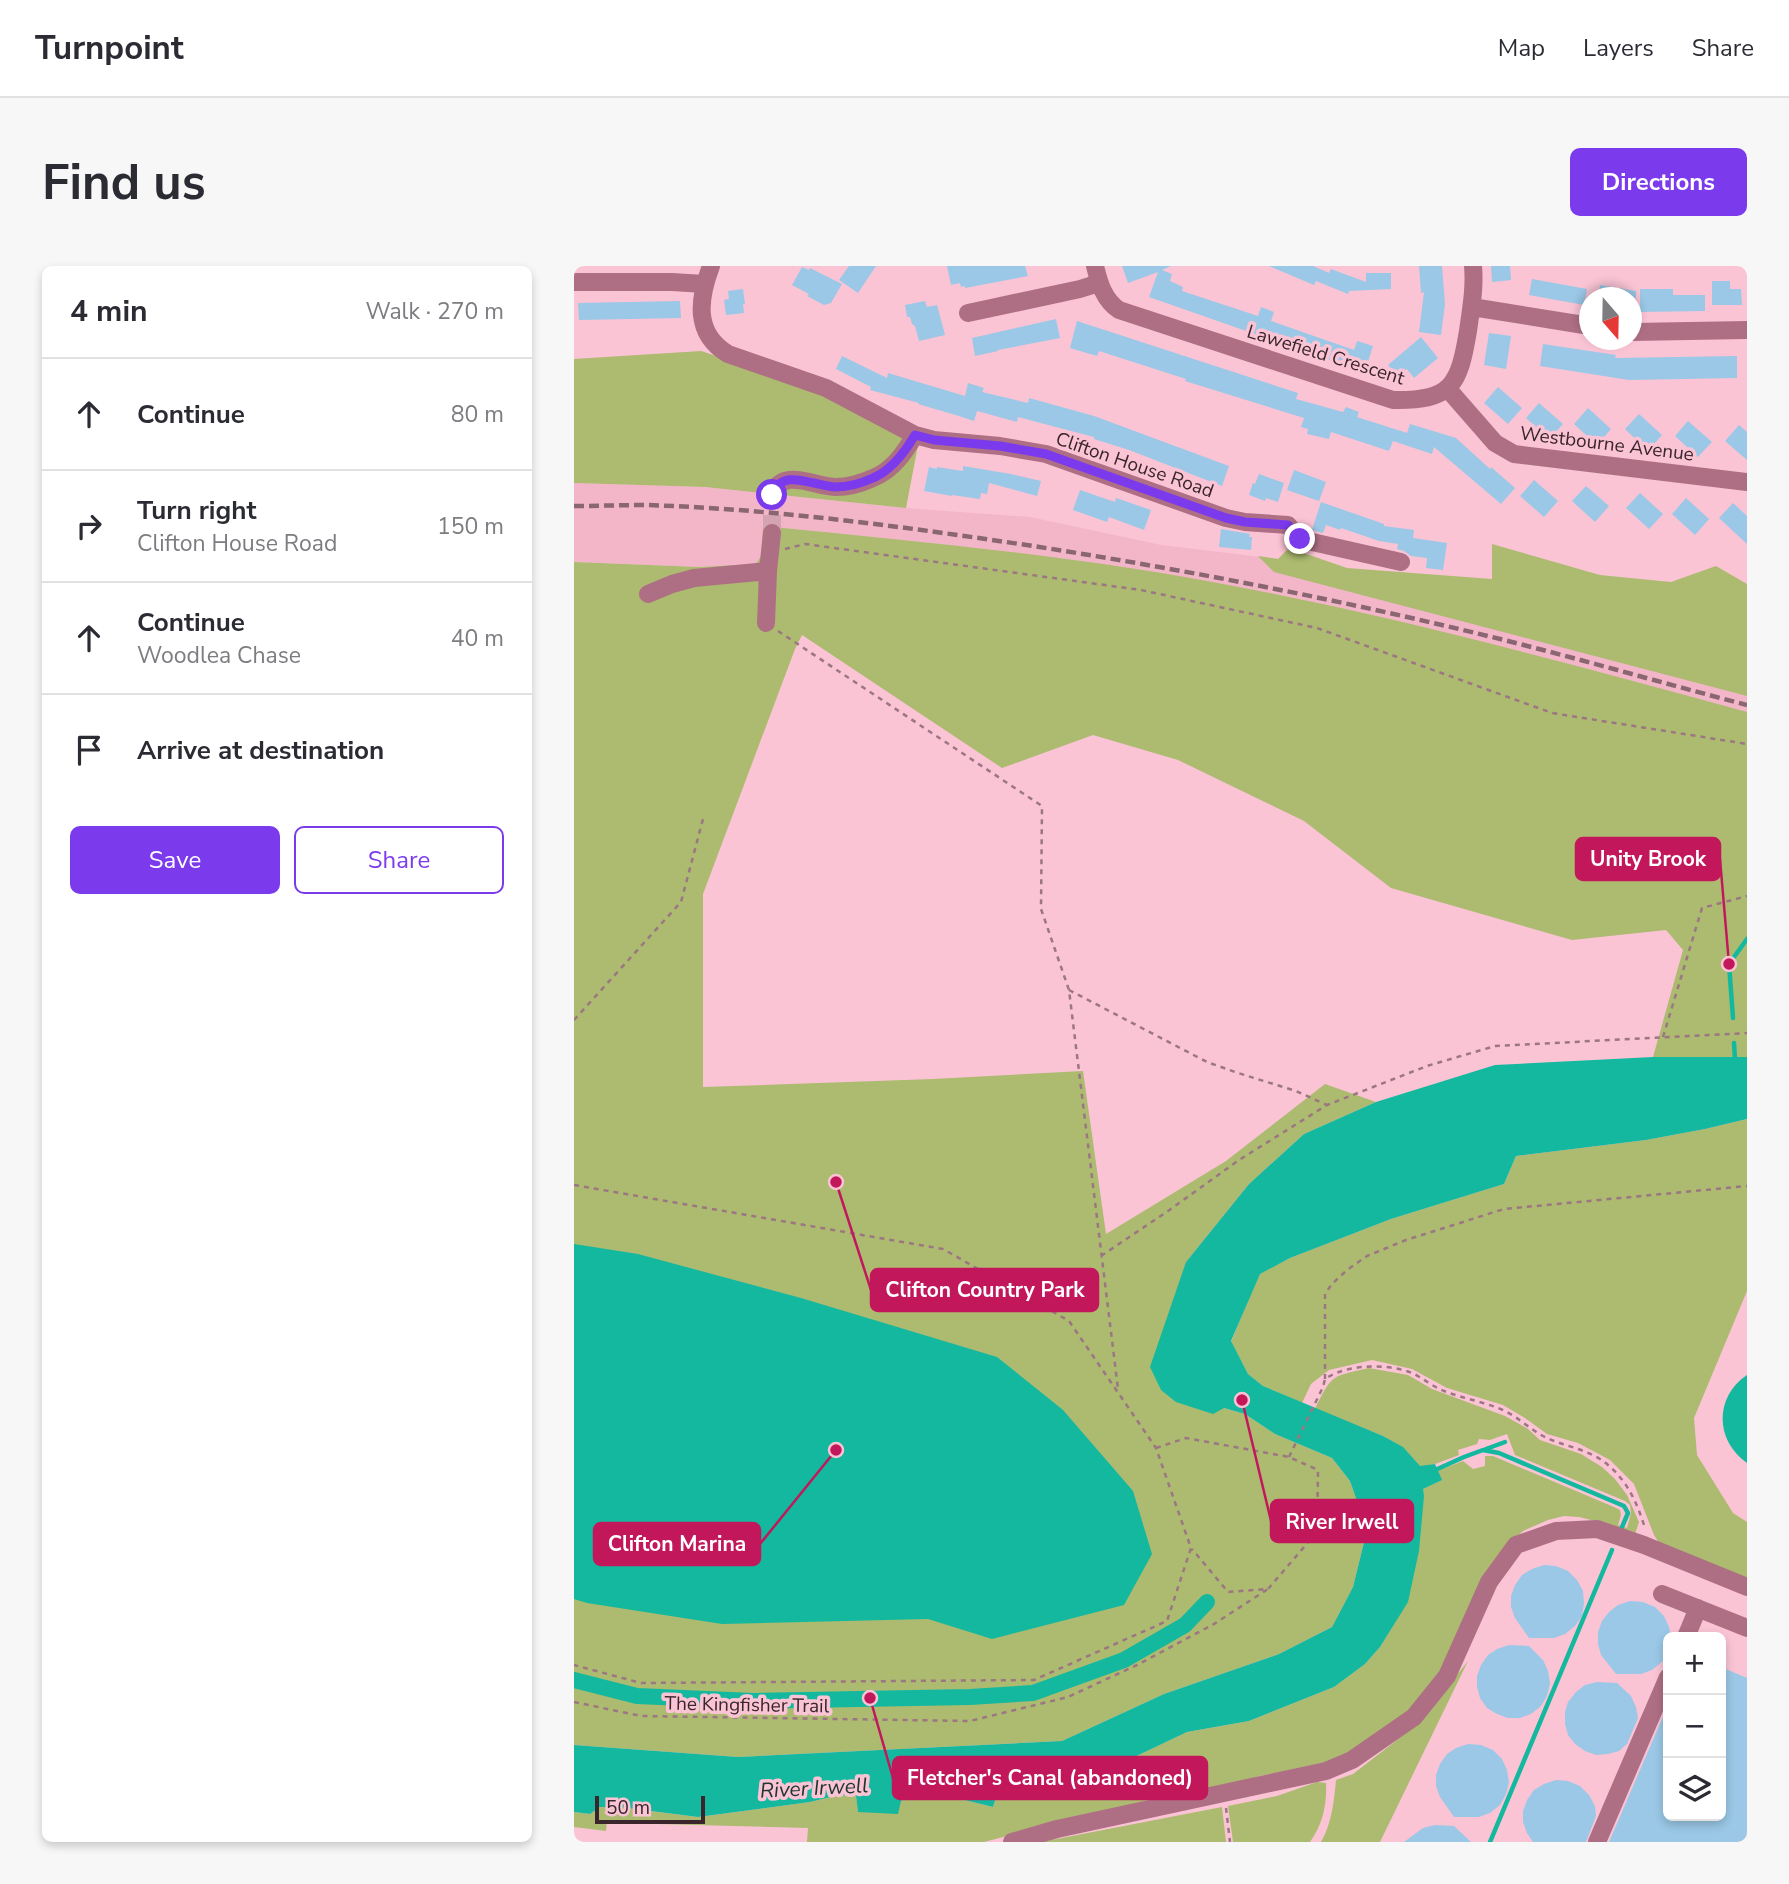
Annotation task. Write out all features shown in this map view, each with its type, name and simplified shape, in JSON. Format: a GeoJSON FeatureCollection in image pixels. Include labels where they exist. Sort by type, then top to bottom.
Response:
{"type":"FeatureCollection","features":[{"type":"Feature","properties":{"kind":"street","name":"Clifton House Road"},"geometry":{"type":"LineString","coordinates":[[711,266],[701,301],[702,321],[712,341],[721,350],[826,387],[915,435],[934,440],[1000,446],[1046,454],[1226,518],[1245,522],[1290,520],[1300,539],[1402,562]]}},
{"type":"Feature","properties":{"kind":"street"},"geometry":{"type":"LineString","coordinates":[[1447,388],[1462,366],[1472,307],[1473,266]]}},
{"type":"Feature","properties":{"kind":"street"},"geometry":{"type":"LineString","coordinates":[[963,313],[1080,289],[1097,275]]}},
{"type":"Feature","properties":{"kind":"street","name":"Lawefield Crescent"},"geometry":{"type":"LineString","coordinates":[[1097,275],[1112,306],[1119,310],[1393,400],[1432,398],[1447,388]]}},
{"type":"Feature","properties":{"kind":"street"},"geometry":{"type":"LineString","coordinates":[[574,282],[704,284]]}},
{"type":"Feature","properties":{"kind":"street"},"geometry":{"type":"LineString","coordinates":[[1472,307],[1579,324]]}},
{"type":"Feature","properties":{"kind":"street"},"geometry":{"type":"LineString","coordinates":[[1642,332],[1747,330]]}},
{"type":"Feature","properties":{"kind":"street","name":"Westbourne Avenue"},"geometry":{"type":"LineString","coordinates":[[1447,388],[1494,443],[1514,454],[1747,481]]}},
{"type":"Feature","properties":{"kind":"street"},"geometry":{"type":"LineString","coordinates":[[772,495],[774,488],[790,479],[837,487],[855,485],[876,477],[892,466],[915,435]]}},
{"type":"Feature","properties":{"kind":"street"},"geometry":{"type":"LineString","coordinates":[[766,623],[772,533]]}},
{"type":"Feature","properties":{"kind":"street"},"geometry":{"type":"LineString","coordinates":[[648,594],[694,578],[768,571]]}},
{"type":"Feature","properties":{"kind":"street"},"geometry":{"type":"LineString","coordinates":[[1012,1842],[1068,1827],[1326,1771],[1352,1760],[1414,1717],[1447,1676],[1489,1582],[1516,1545],[1556,1531],[1597,1529],[1747,1587]]}},
{"type":"Feature","properties":{"kind":"street"},"geometry":{"type":"LineString","coordinates":[[1662,1594],[1747,1629]]}},
{"type":"Feature","properties":{"kind":"street"},"geometry":{"type":"LineString","coordinates":[[1688,1632],[1698,1608]]}},
{"type":"Feature","properties":{"kind":"street"},"geometry":{"type":"LineString","coordinates":[[1597,1842],[1663,1689]]}},
{"type":"Feature","properties":{"kind":"path"},"geometry":{"type":"LineString","coordinates":[[770,553],[804,544],[1141,590],[1317,628],[1552,713],[1747,744]]}},
{"type":"Feature","properties":{"kind":"path"},"geometry":{"type":"LineString","coordinates":[[766,623],[1042,806],[1041,909],[1069,990],[1118,1392]]}},
{"type":"Feature","properties":{"kind":"path"},"geometry":{"type":"LineString","coordinates":[[574,1020],[681,902],[703,818]]}},
{"type":"Feature","properties":{"kind":"path"},"geometry":{"type":"LineString","coordinates":[[1663,1037],[1702,908],[1747,896]]}},
{"type":"Feature","properties":{"kind":"path"},"geometry":{"type":"LineString","coordinates":[[1069,990],[1207,1062],[1296,1091],[1327,1105]]}},
{"type":"Feature","properties":{"kind":"path"},"geometry":{"type":"LineString","coordinates":[[1101,1255],[1168,1212],[1239,1160],[1327,1105],[1427,1066],[1495,1046],[1747,1033]]}},
{"type":"Feature","properties":{"kind":"path"},"geometry":{"type":"LineString","coordinates":[[574,1185],[943,1249],[1069,1321],[1156,1448],[1191,1548],[1228,1592],[1268,1590]]}},
{"type":"Feature","properties":{"kind":"path"},"geometry":{"type":"LineString","coordinates":[[1156,1448],[1186,1438],[1290,1456],[1325,1379],[1325,1294],[1347,1270],[1367,1256],[1406,1240],[1504,1209],[1747,1186]]}},
{"type":"Feature","properties":{"kind":"path"},"geometry":{"type":"LineString","coordinates":[[1325,1379],[1334,1373],[1370,1365],[1410,1372],[1444,1391],[1502,1409],[1544,1437],[1576,1447],[1596,1457],[1623,1479],[1637,1504],[1646,1531],[1644,1545]]}},
{"type":"Feature","properties":{"kind":"path","name":"The Kingfisher Trail"},"geometry":{"type":"LineString","coordinates":[[574,1702],[641,1716],[970,1721],[1068,1697],[1138,1665],[1214,1624],[1268,1590],[1317,1532],[1318,1470],[1290,1456]]}},
{"type":"Feature","properties":{"kind":"path"},"geometry":{"type":"LineString","coordinates":[[574,1665],[641,1684],[1034,1680],[1167,1620],[1191,1548]]}},
{"type":"Feature","properties":{"kind":"path"},"geometry":{"type":"LineString","coordinates":[[1224,1794],[1230,1842]]}},
{"type":"Feature","properties":{"kind":"shaded area"},"geometry":{"type":"Polygon","coordinates":[[[701,351],[831,394],[919,440],[906,508],[705,487],[574,483],[574,359],[701,351]]]}},
{"type":"Feature","properties":{"kind":"shaded area"},"geometry":{"type":"Polygon","coordinates":[[[574,483],[705,487],[906,508],[1030,517],[1161,545],[1278,559],[1747,673],[1747,737],[1204,581],[1085,562],[763,526],[761,556],[756,564],[699,567],[574,562],[574,483]]]}},
{"type":"Feature","properties":{"kind":"shaded area"},"geometry":{"type":"Polygon","coordinates":[[[763,526],[1061,558],[1239,587],[1431,629],[1747,712],[1747,1057],[1653,1057],[1683,950],[1666,930],[1572,940],[1391,888],[1304,821],[1178,760],[1093,735],[1002,768],[802,635],[703,894],[703,1087],[1083,1071],[1106,1234],[1226,1161],[1325,1084],[1376,1102],[1304,1134],[1249,1184],[1186,1262],[1224,1408],[1245,1414],[1275,1434],[1332,1458],[1350,1481],[1367,1530],[1353,1587],[1332,1627],[1279,1654],[1164,1694],[1062,1741],[738,1757],[574,1745],[574,562],[699,567],[756,564],[761,556],[763,526]]]}},
{"type":"Feature","properties":{"kind":"shaded area"},"geometry":{"type":"Polygon","coordinates":[[[1492,544],[1600,575],[1671,582],[1716,566],[1747,584],[1747,696],[1274,572],[1258,556],[1278,559],[1289,548],[1347,568],[1492,579],[1492,544]]]}},
{"type":"Feature","properties":{"kind":"shaded area"},"geometry":{"type":"Polygon","coordinates":[[[1747,1119],[1747,1291],[1694,1418],[1697,1455],[1733,1513],[1747,1522],[1747,1579],[1659,1543],[1634,1484],[1610,1460],[1578,1443],[1547,1434],[1503,1405],[1447,1388],[1412,1369],[1372,1360],[1329,1370],[1311,1384],[1302,1403],[1263,1386],[1248,1374],[1231,1342],[1259,1274],[1290,1258],[1391,1219],[1504,1184],[1516,1156],[1646,1140],[1747,1119]]]}},
{"type":"Feature","properties":{"kind":"shaded area"},"geometry":{"type":"Polygon","coordinates":[[[1369,1368],[1408,1375],[1432,1389],[1505,1416],[1528,1429],[1540,1440],[1581,1454],[1615,1479],[1627,1495],[1639,1522],[1635,1534],[1615,1526],[1564,1516],[1523,1531],[1505,1546],[1491,1565],[1443,1668],[1418,1704],[1392,1727],[1336,1760],[1260,1776],[1210,1791],[1153,1799],[984,1842],[807,1842],[808,1828],[607,1820],[606,1831],[574,1827],[574,1812],[590,1814],[600,1807],[698,1817],[810,1802],[839,1795],[856,1796],[858,1811],[901,1801],[909,1794],[940,1794],[993,1807],[996,1797],[1005,1792],[1028,1797],[1056,1786],[1084,1781],[1187,1732],[1249,1721],[1334,1687],[1365,1664],[1392,1627],[1423,1489],[1441,1480],[1437,1471],[1463,1461],[1473,1469],[1485,1466],[1485,1456],[1493,1456],[1620,1510],[1618,1525],[1627,1528],[1631,1513],[1630,1505],[1625,1501],[1515,1455],[1507,1434],[1490,1440],[1479,1439],[1477,1444],[1458,1450],[1459,1455],[1420,1467],[1402,1447],[1383,1436],[1315,1409],[1334,1378],[1369,1368]]]}},
{"type":"Feature","properties":{"kind":"shaded area"},"geometry":{"type":"Polygon","coordinates":[[[1468,1661],[1380,1842],[1321,1842],[1330,1820],[1336,1780],[1353,1774],[1419,1723],[1468,1661]]]}},
{"type":"Feature","properties":{"kind":"shaded area"},"geometry":{"type":"Polygon","coordinates":[[[1317,1782],[1326,1783],[1326,1799],[1321,1821],[1310,1842],[1233,1842],[1228,1806],[1277,1796],[1317,1782]]]}},
{"type":"Feature","properties":{"kind":"shaded area"},"geometry":{"type":"Polygon","coordinates":[[[1222,1807],[1226,1842],[1041,1842],[1222,1807]]]}},
{"type":"Feature","properties":{"kind":"water"},"geometry":{"type":"Polygon","coordinates":[[[1653,1057],[1747,1057],[1747,1119],[1646,1140],[1516,1156],[1504,1184],[1391,1219],[1290,1258],[1260,1274],[1231,1341],[1248,1374],[1263,1386],[1383,1436],[1403,1447],[1420,1466],[1435,1464],[1442,1480],[1423,1489],[1419,1551],[1408,1602],[1380,1647],[1365,1664],[1334,1687],[1249,1721],[1187,1732],[1084,1781],[1056,1786],[1028,1797],[1005,1792],[996,1797],[993,1807],[940,1794],[910,1794],[901,1801],[898,1814],[858,1812],[856,1796],[839,1795],[810,1802],[698,1817],[619,1807],[600,1807],[590,1814],[574,1812],[574,1745],[738,1757],[1062,1741],[1164,1694],[1279,1654],[1332,1627],[1353,1587],[1367,1530],[1350,1481],[1332,1458],[1275,1434],[1245,1414],[1224,1408],[1213,1414],[1176,1402],[1161,1390],[1150,1367],[1186,1262],[1249,1184],[1304,1134],[1376,1102],[1495,1065],[1653,1057]]]}},
{"type":"Feature","properties":{"kind":"water"},"geometry":{"type":"Polygon","coordinates":[[[574,1244],[638,1254],[801,1298],[997,1357],[1063,1410],[1133,1491],[1152,1554],[1124,1605],[992,1639],[928,1619],[722,1624],[574,1599],[574,1244]]]}},
{"type":"Feature","properties":{"kind":"water"},"geometry":{"type":"Polygon","coordinates":[[[1747,1375],[1747,1463],[1736,1454],[1729,1443],[1723,1419],[1729,1395],[1736,1384],[1747,1375]]]}},
{"type":"Feature","properties":{"kind":"building"},"geometry":{"type":"Polygon","coordinates":[[[849,266],[876,266],[858,293],[839,280],[849,266]]]}},
{"type":"Feature","properties":{"kind":"building"},"geometry":{"type":"Polygon","coordinates":[[[947,266],[1025,266],[1028,276],[965,288],[961,287],[960,283],[951,285],[947,266]]]}},
{"type":"Feature","properties":{"kind":"building"},"geometry":{"type":"Polygon","coordinates":[[[1122,266],[1171,266],[1162,270],[1172,274],[1170,281],[1183,287],[1182,291],[1258,316],[1261,307],[1274,312],[1271,321],[1354,350],[1357,341],[1373,346],[1367,365],[1342,360],[1341,364],[1149,297],[1158,272],[1128,283],[1122,266]]]}},
{"type":"Feature","properties":{"kind":"building"},"geometry":{"type":"Polygon","coordinates":[[[1269,266],[1313,266],[1329,273],[1331,269],[1366,282],[1366,273],[1391,273],[1391,289],[1349,291],[1348,294],[1316,281],[1314,285],[1269,266]]]}},
{"type":"Feature","properties":{"kind":"building"},"geometry":{"type":"Polygon","coordinates":[[[1419,266],[1442,266],[1445,304],[1441,335],[1419,332],[1424,292],[1421,293],[1419,266]]]}},
{"type":"Feature","properties":{"kind":"building"},"geometry":{"type":"Polygon","coordinates":[[[1491,266],[1510,266],[1511,280],[1492,282],[1491,266]]]}},
{"type":"Feature","properties":{"kind":"building"},"geometry":{"type":"Polygon","coordinates":[[[802,267],[809,270],[810,268],[842,284],[831,303],[824,305],[792,285],[802,267]]]}},
{"type":"Feature","properties":{"kind":"building"},"geometry":{"type":"Polygon","coordinates":[[[1532,279],[1579,288],[1579,304],[1529,295],[1532,279]]]}},
{"type":"Feature","properties":{"kind":"building"},"geometry":{"type":"Polygon","coordinates":[[[1712,281],[1730,281],[1730,289],[1741,289],[1742,305],[1712,305],[1712,281]]]}},
{"type":"Feature","properties":{"kind":"building"},"geometry":{"type":"Polygon","coordinates":[[[743,289],[744,313],[726,315],[724,300],[729,299],[728,291],[743,289]]]}},
{"type":"Feature","properties":{"kind":"building"},"geometry":{"type":"Polygon","coordinates":[[[1642,289],[1673,289],[1673,295],[1705,295],[1705,311],[1642,312],[1642,289]]]}},
{"type":"Feature","properties":{"kind":"building"},"geometry":{"type":"Polygon","coordinates":[[[680,301],[681,318],[579,320],[578,303],[680,301]]]}},
{"type":"Feature","properties":{"kind":"building"},"geometry":{"type":"Polygon","coordinates":[[[925,301],[927,307],[937,305],[945,335],[919,341],[915,326],[910,317],[907,317],[905,305],[925,301]]]}},
{"type":"Feature","properties":{"kind":"building"},"geometry":{"type":"Polygon","coordinates":[[[1056,319],[1060,338],[975,356],[972,338],[1056,319]]]}},
{"type":"Feature","properties":{"kind":"building"},"geometry":{"type":"Polygon","coordinates":[[[1077,321],[1298,393],[1296,399],[1343,412],[1346,407],[1359,412],[1357,417],[1407,433],[1410,424],[1456,438],[1515,488],[1501,504],[1434,447],[1432,454],[1393,441],[1389,451],[1331,432],[1329,439],[1307,434],[1308,429],[1301,427],[1304,418],[1099,351],[1097,356],[1070,348],[1077,321]]]}},
{"type":"Feature","properties":{"kind":"building"},"geometry":{"type":"Polygon","coordinates":[[[1489,333],[1511,336],[1506,369],[1484,365],[1489,333]]]}},
{"type":"Feature","properties":{"kind":"building"},"geometry":{"type":"Polygon","coordinates":[[[1421,337],[1438,358],[1414,378],[1407,369],[1398,377],[1388,365],[1421,337]]]}},
{"type":"Feature","properties":{"kind":"building"},"geometry":{"type":"Polygon","coordinates":[[[1543,344],[1616,355],[1615,358],[1737,356],[1737,378],[1629,380],[1540,366],[1543,344]]]}},
{"type":"Feature","properties":{"kind":"building"},"geometry":{"type":"Polygon","coordinates":[[[842,356],[887,378],[888,373],[965,396],[968,383],[984,388],[982,392],[1028,403],[1029,398],[1094,416],[1229,466],[1222,486],[1094,437],[1018,417],[1017,422],[977,411],[974,421],[870,390],[871,387],[836,369],[842,356]]]}},
{"type":"Feature","properties":{"kind":"building"},"geometry":{"type":"Polygon","coordinates":[[[1498,387],[1522,408],[1508,424],[1484,403],[1498,387]]]}},
{"type":"Feature","properties":{"kind":"building"},"geometry":{"type":"Polygon","coordinates":[[[1539,403],[1563,424],[1549,439],[1526,418],[1539,403]]]}},
{"type":"Feature","properties":{"kind":"building"},"geometry":{"type":"Polygon","coordinates":[[[1588,408],[1611,429],[1597,445],[1574,424],[1588,408]]]}},
{"type":"Feature","properties":{"kind":"building"},"geometry":{"type":"Polygon","coordinates":[[[1639,414],[1662,435],[1648,451],[1625,429],[1639,414]]]}},
{"type":"Feature","properties":{"kind":"building"},"geometry":{"type":"Polygon","coordinates":[[[1688,421],[1712,442],[1698,457],[1675,436],[1688,421]]]}},
{"type":"Feature","properties":{"kind":"building"},"geometry":{"type":"Polygon","coordinates":[[[1739,425],[1747,432],[1747,460],[1725,441],[1739,425]]]}},
{"type":"Feature","properties":{"kind":"building"},"geometry":{"type":"Polygon","coordinates":[[[963,466],[1041,481],[1037,496],[989,483],[987,494],[981,493],[980,499],[924,491],[929,467],[963,471],[963,466]]]}},
{"type":"Feature","properties":{"kind":"building"},"geometry":{"type":"Polygon","coordinates":[[[1294,470],[1326,482],[1319,501],[1287,490],[1294,470]]]}},
{"type":"Feature","properties":{"kind":"building"},"geometry":{"type":"Polygon","coordinates":[[[1259,474],[1284,483],[1278,502],[1249,495],[1259,474]]]}},
{"type":"Feature","properties":{"kind":"building"},"geometry":{"type":"Polygon","coordinates":[[[1534,480],[1558,501],[1544,517],[1520,496],[1534,480]]]}},
{"type":"Feature","properties":{"kind":"building"},"geometry":{"type":"Polygon","coordinates":[[[1586,486],[1609,506],[1595,522],[1572,501],[1586,486]]]}},
{"type":"Feature","properties":{"kind":"building"},"geometry":{"type":"Polygon","coordinates":[[[1080,490],[1151,510],[1144,530],[1109,517],[1107,522],[1073,510],[1080,490]]]}},
{"type":"Feature","properties":{"kind":"building"},"geometry":{"type":"Polygon","coordinates":[[[1640,493],[1663,514],[1649,529],[1626,508],[1640,493]]]}},
{"type":"Feature","properties":{"kind":"building"},"geometry":{"type":"Polygon","coordinates":[[[1686,498],[1709,519],[1695,535],[1672,514],[1686,498]]]}},
{"type":"Feature","properties":{"kind":"building"},"geometry":{"type":"Polygon","coordinates":[[[1321,502],[1384,526],[1414,530],[1413,538],[1447,543],[1443,570],[1426,568],[1427,558],[1411,556],[1397,549],[1398,544],[1326,525],[1323,533],[1312,530],[1321,502]]]}},
{"type":"Feature","properties":{"kind":"building"},"geometry":{"type":"Polygon","coordinates":[[[1733,503],[1747,516],[1747,544],[1719,518],[1733,503]]]}},
{"type":"Feature","properties":{"kind":"building"},"geometry":{"type":"Polygon","coordinates":[[[1221,529],[1250,534],[1251,550],[1219,547],[1221,529]]]}},
{"type":"Feature","properties":{"kind":"building"},"geometry":{"type":"Polygon","coordinates":[[[1544,1565],[1568,1571],[1577,1580],[1583,1591],[1582,1616],[1565,1634],[1554,1638],[1529,1638],[1515,1618],[1511,1596],[1522,1575],[1544,1565]]]}},
{"type":"Feature","properties":{"kind":"building"},"geometry":{"type":"Polygon","coordinates":[[[1630,1601],[1643,1602],[1655,1607],[1664,1616],[1670,1632],[1663,1632],[1663,1661],[1652,1670],[1641,1674],[1616,1674],[1601,1655],[1598,1632],[1602,1621],[1618,1605],[1630,1601]]]}},
{"type":"Feature","properties":{"kind":"building"},"geometry":{"type":"Polygon","coordinates":[[[1509,1645],[1529,1646],[1543,1660],[1550,1683],[1541,1706],[1520,1718],[1508,1718],[1487,1708],[1477,1687],[1477,1676],[1488,1655],[1509,1645]]]}},
{"type":"Feature","properties":{"kind":"building"},"geometry":{"type":"Polygon","coordinates":[[[1726,1669],[1747,1678],[1747,1842],[1609,1842],[1663,1717],[1663,1821],[1726,1821],[1726,1669]]]}},
{"type":"Feature","properties":{"kind":"building"},"geometry":{"type":"Polygon","coordinates":[[[1597,1682],[1617,1683],[1631,1696],[1638,1718],[1627,1744],[1619,1751],[1596,1755],[1575,1744],[1568,1735],[1565,1712],[1568,1702],[1576,1692],[1585,1685],[1597,1682]]]}},
{"type":"Feature","properties":{"kind":"building"},"geometry":{"type":"Polygon","coordinates":[[[1468,1744],[1493,1750],[1502,1759],[1509,1782],[1500,1805],[1490,1813],[1479,1817],[1454,1817],[1440,1797],[1436,1775],[1447,1754],[1468,1744]]]}},
{"type":"Feature","properties":{"kind":"building"},"geometry":{"type":"Polygon","coordinates":[[[1556,1780],[1580,1786],[1595,1806],[1596,1816],[1586,1842],[1533,1842],[1527,1833],[1523,1811],[1527,1800],[1534,1790],[1556,1780]]]}},
{"type":"Feature","properties":{"kind":"building"},"geometry":{"type":"Polygon","coordinates":[[[1435,1825],[1454,1826],[1471,1842],[1404,1842],[1423,1828],[1435,1825]]]}},
{"type":"Feature","properties":{"kind":"waterway"},"geometry":{"type":"LineString","coordinates":[[1733,1018],[1729,964],[1747,939]]}},
{"type":"Feature","properties":{"kind":"waterway"},"geometry":{"type":"LineString","coordinates":[[1734,1043],[1735,1060]]}},
{"type":"Feature","properties":{"kind":"waterway"},"geometry":{"type":"LineString","coordinates":[[1486,1449],[1505,1442]]}},
{"type":"Feature","properties":{"kind":"waterway"},"geometry":{"type":"LineString","coordinates":[[1433,1471],[1483,1450],[1499,1453],[1624,1506],[1628,1513],[1622,1527]]}},
{"type":"Feature","properties":{"kind":"waterway"},"geometry":{"type":"LineString","coordinates":[[1490,1842],[1612,1550]]}},
{"type":"Feature","properties":{"kind":"waterway"},"geometry":{"type":"LineString","coordinates":[[574,1680],[637,1696],[754,1701],[970,1697],[1033,1693],[1124,1660],[1185,1625],[1207,1602]]}},
{"type":"Feature","properties":{"kind":"tunnel"},"geometry":{"type":"LineString","coordinates":[[772,495],[772,533]]}},
{"type":"Feature","properties":{"kind":"railway"},"geometry":{"type":"LineString","coordinates":[[574,506],[695,507],[792,515],[937,532],[1091,555],[1264,587],[1435,623],[1747,705]]}},
{"type":"Feature","properties":{"kind":"place","name":"Unity Brook"},"geometry":{"type":"Point","coordinates":[1729,964]}},
{"type":"Feature","properties":{"kind":"place","name":"Clifton Country Park"},"geometry":{"type":"Point","coordinates":[836,1182]}},
{"type":"Feature","properties":{"kind":"place","name":"River Irwell"},"geometry":{"type":"Point","coordinates":[1242,1400]}},
{"type":"Feature","properties":{"kind":"place","name":"Clifton Marina"},"geometry":{"type":"Point","coordinates":[836,1450]}},
{"type":"Feature","properties":{"kind":"place","name":"Fletcher's Canal (abandoned)"},"geometry":{"type":"Point","coordinates":[870,1698]}},
{"type":"Feature","properties":{"kind":"route"},"geometry":{"type":"LineString","coordinates":[[772,495],[774,488],[790,479],[837,487],[855,485],[876,477],[892,466],[915,435],[934,440],[1000,446],[1046,454],[1226,518],[1288,525],[1300,539]]}}]}
